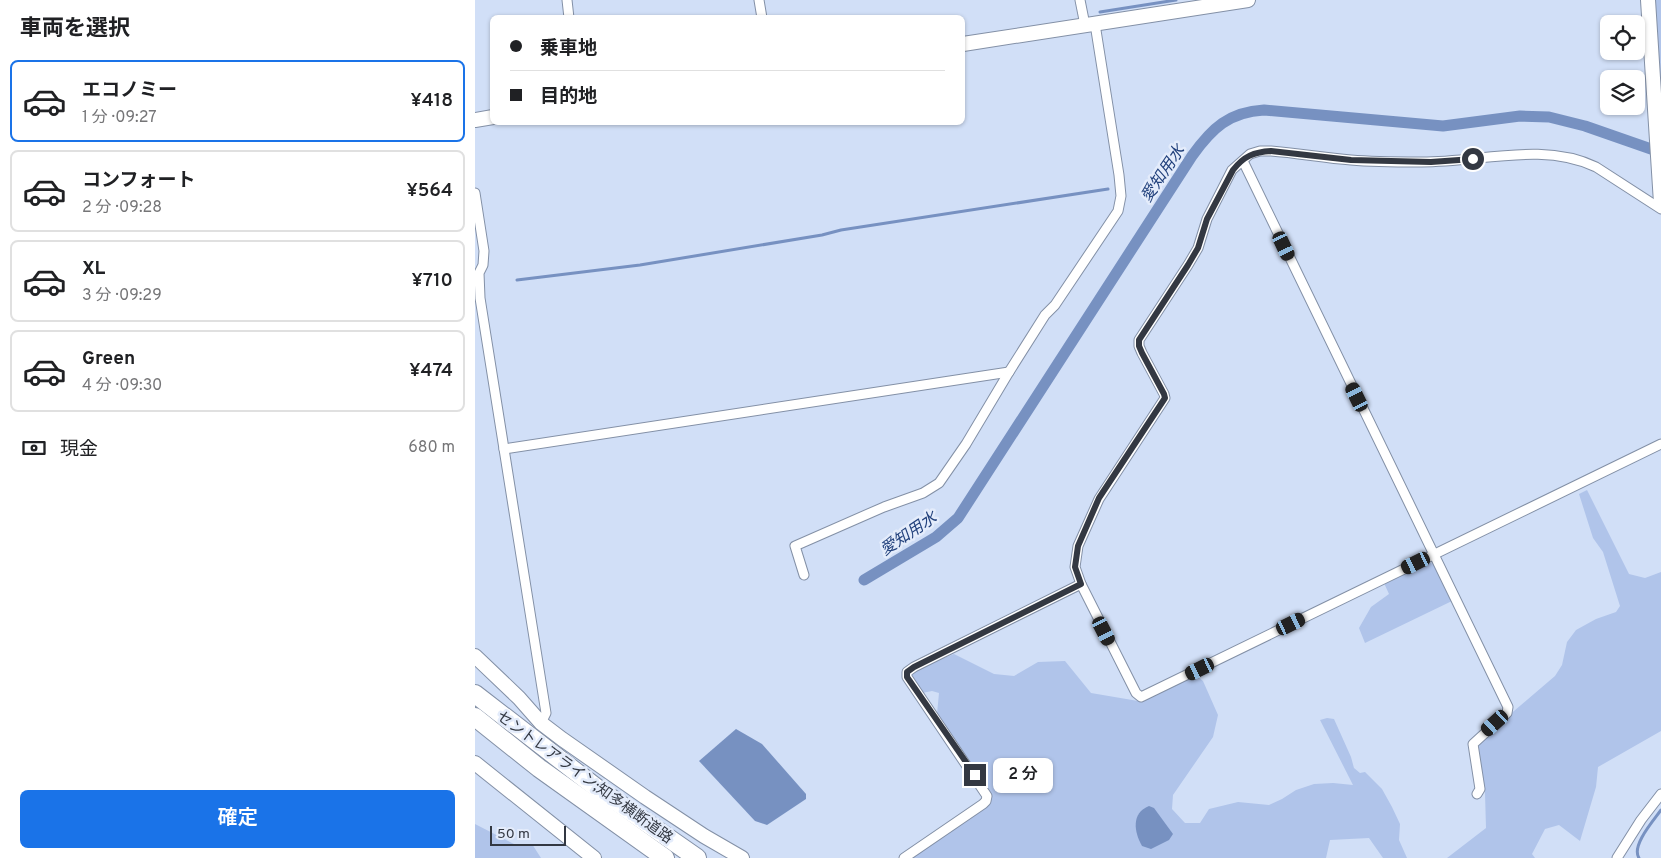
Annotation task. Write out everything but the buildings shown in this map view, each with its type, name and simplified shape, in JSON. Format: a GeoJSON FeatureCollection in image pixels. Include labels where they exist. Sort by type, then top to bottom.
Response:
{"type":"FeatureCollection","features":[{"type":"Feature","properties":{"kind":"highway","name":"セントレアライン;知多横断道路"},"geometry":{"type":"LineString","coordinates":[[475,694],[598,789],[697,858]]}},
{"type":"Feature","properties":{"kind":"highway","name":"セントレアライン;知多横断道路"},"geometry":{"type":"LineString","coordinates":[[475,717],[539,768],[665,858]]}},
{"type":"Feature","properties":{"kind":"street"},"geometry":{"type":"LineString","coordinates":[[567,0],[569,15]]}},
{"type":"Feature","properties":{"kind":"street"},"geometry":{"type":"LineString","coordinates":[[759,0],[762,15]]}},
{"type":"Feature","properties":{"kind":"street"},"geometry":{"type":"LineString","coordinates":[[804,576],[795,546],[884,506],[923,493],[939,483],[966,444],[1045,315],[1055,305],[1118,211],[1121,198],[1119,176],[1090,25],[1080,0]]}},
{"type":"Feature","properties":{"kind":"street"},"geometry":{"type":"LineString","coordinates":[[965,44],[1248,0]]}},
{"type":"Feature","properties":{"kind":"street"},"geometry":{"type":"LineString","coordinates":[[1648,0],[1661,203]]}},
{"type":"Feature","properties":{"kind":"street"},"geometry":{"type":"LineString","coordinates":[[475,120],[490,118]]}},
{"type":"Feature","properties":{"kind":"street"},"geometry":{"type":"LineString","coordinates":[[1661,209],[1596,167],[1568,158],[1517,155],[1419,162],[1351,160],[1271,151],[1260,151],[1250,154],[1233,170],[1207,219],[1198,248],[1139,340],[1142,353],[1165,398],[1099,498],[1078,546],[1075,567],[1081,584],[1135,693],[1141,697],[1661,444]]}},
{"type":"Feature","properties":{"kind":"street"},"geometry":{"type":"LineString","coordinates":[[1243,161],[1507,707],[1507,713],[1473,744],[1480,789],[1477,794]]}},
{"type":"Feature","properties":{"kind":"street"},"geometry":{"type":"LineString","coordinates":[[475,193],[484,251],[483,265],[477,273],[546,713],[541,722]]}},
{"type":"Feature","properties":{"kind":"street"},"geometry":{"type":"LineString","coordinates":[[504,449],[1009,372]]}},
{"type":"Feature","properties":{"kind":"street"},"geometry":{"type":"LineString","coordinates":[[904,858],[983,804],[987,796],[907,677],[907,672],[1081,584]]}},
{"type":"Feature","properties":{"kind":"street"},"geometry":{"type":"LineString","coordinates":[[475,656],[541,722],[645,797],[704,836],[743,858]]}},
{"type":"Feature","properties":{"kind":"street"},"geometry":{"type":"LineString","coordinates":[[475,763],[594,858]]}},
{"type":"Feature","properties":{"kind":"street"},"geometry":{"type":"LineString","coordinates":[[1617,858],[1641,820],[1661,794]]}},
{"type":"Feature","properties":{"kind":"shaded area"},"geometry":{"type":"Polygon","coordinates":[[[1654,0],[1661,0],[1661,113],[1654,0]]]}},
{"type":"Feature","properties":{"kind":"shaded area"},"geometry":{"type":"Polygon","coordinates":[[[1587,490],[1629,574],[1645,578],[1661,572],[1661,731],[1598,767],[1596,787],[1580,841],[1559,825],[1545,829],[1532,854],[1535,858],[1447,858],[1486,828],[1485,793],[1477,754],[1480,740],[1555,676],[1562,665],[1567,642],[1576,630],[1596,619],[1616,612],[1620,606],[1603,552],[1593,538],[1579,494],[1587,490]]]}},
{"type":"Feature","properties":{"kind":"shaded area"},"geometry":{"type":"Polygon","coordinates":[[[1431,563],[1436,567],[1452,601],[1365,643],[1359,628],[1371,607],[1389,594],[1384,583],[1422,564],[1431,563]]]}},
{"type":"Feature","properties":{"kind":"shaded area"},"geometry":{"type":"Polygon","coordinates":[[[954,654],[994,674],[1014,676],[1038,662],[1065,661],[1091,693],[1138,701],[1197,676],[1203,681],[1218,715],[1213,737],[1173,795],[1172,809],[1185,823],[1200,823],[1209,809],[1238,802],[1269,805],[1296,790],[1314,784],[1353,785],[1320,720],[1334,719],[1354,768],[1360,773],[1365,772],[1382,789],[1392,807],[1400,824],[1399,840],[1407,858],[1383,858],[1369,838],[1330,840],[1326,858],[909,858],[990,799],[990,792],[937,714],[939,693],[932,691],[922,693],[910,675],[921,667],[954,654]]]}},
{"type":"Feature","properties":{"kind":"shaded area"},"geometry":{"type":"Polygon","coordinates":[[[736,729],[762,744],[806,794],[806,799],[767,825],[755,821],[699,761],[736,729]]]}},
{"type":"Feature","properties":{"kind":"shaded area"},"geometry":{"type":"Polygon","coordinates":[[[1149,806],[1154,808],[1173,834],[1169,840],[1151,849],[1142,846],[1136,829],[1139,813],[1149,806]]]}},
{"type":"Feature","properties":{"kind":"shaded area"},"geometry":{"type":"Polygon","coordinates":[[[475,824],[514,844],[532,844],[541,858],[475,858],[475,824]]]}},
{"type":"Feature","properties":{"kind":"waterway"},"geometry":{"type":"LineString","coordinates":[[1100,12],[1176,0]]}},
{"type":"Feature","properties":{"kind":"waterway","name":"愛知用水"},"geometry":{"type":"LineString","coordinates":[[864,580],[936,537],[958,518],[1192,156],[1214,130],[1231,118],[1252,111],[1264,110],[1443,126],[1520,116],[1549,117],[1585,126],[1651,149]]}},
{"type":"Feature","properties":{"kind":"waterway"},"geometry":{"type":"LineString","coordinates":[[517,280],[640,265],[822,235],[841,230],[1108,189]]}},
{"type":"Feature","properties":{"kind":"waterway"},"geometry":{"type":"LineString","coordinates":[[1639,858],[1637,853],[1640,840],[1661,810]]}},
{"type":"Feature","properties":{"kind":"route"},"geometry":{"type":"LineString","coordinates":[[975,775],[907,677],[907,672],[1081,584],[1075,567],[1078,546],[1099,498],[1165,398],[1142,353],[1139,340],[1198,248],[1207,219],[1237,164],[1250,154],[1260,151],[1351,160],[1431,162],[1473,159]]}}]}
